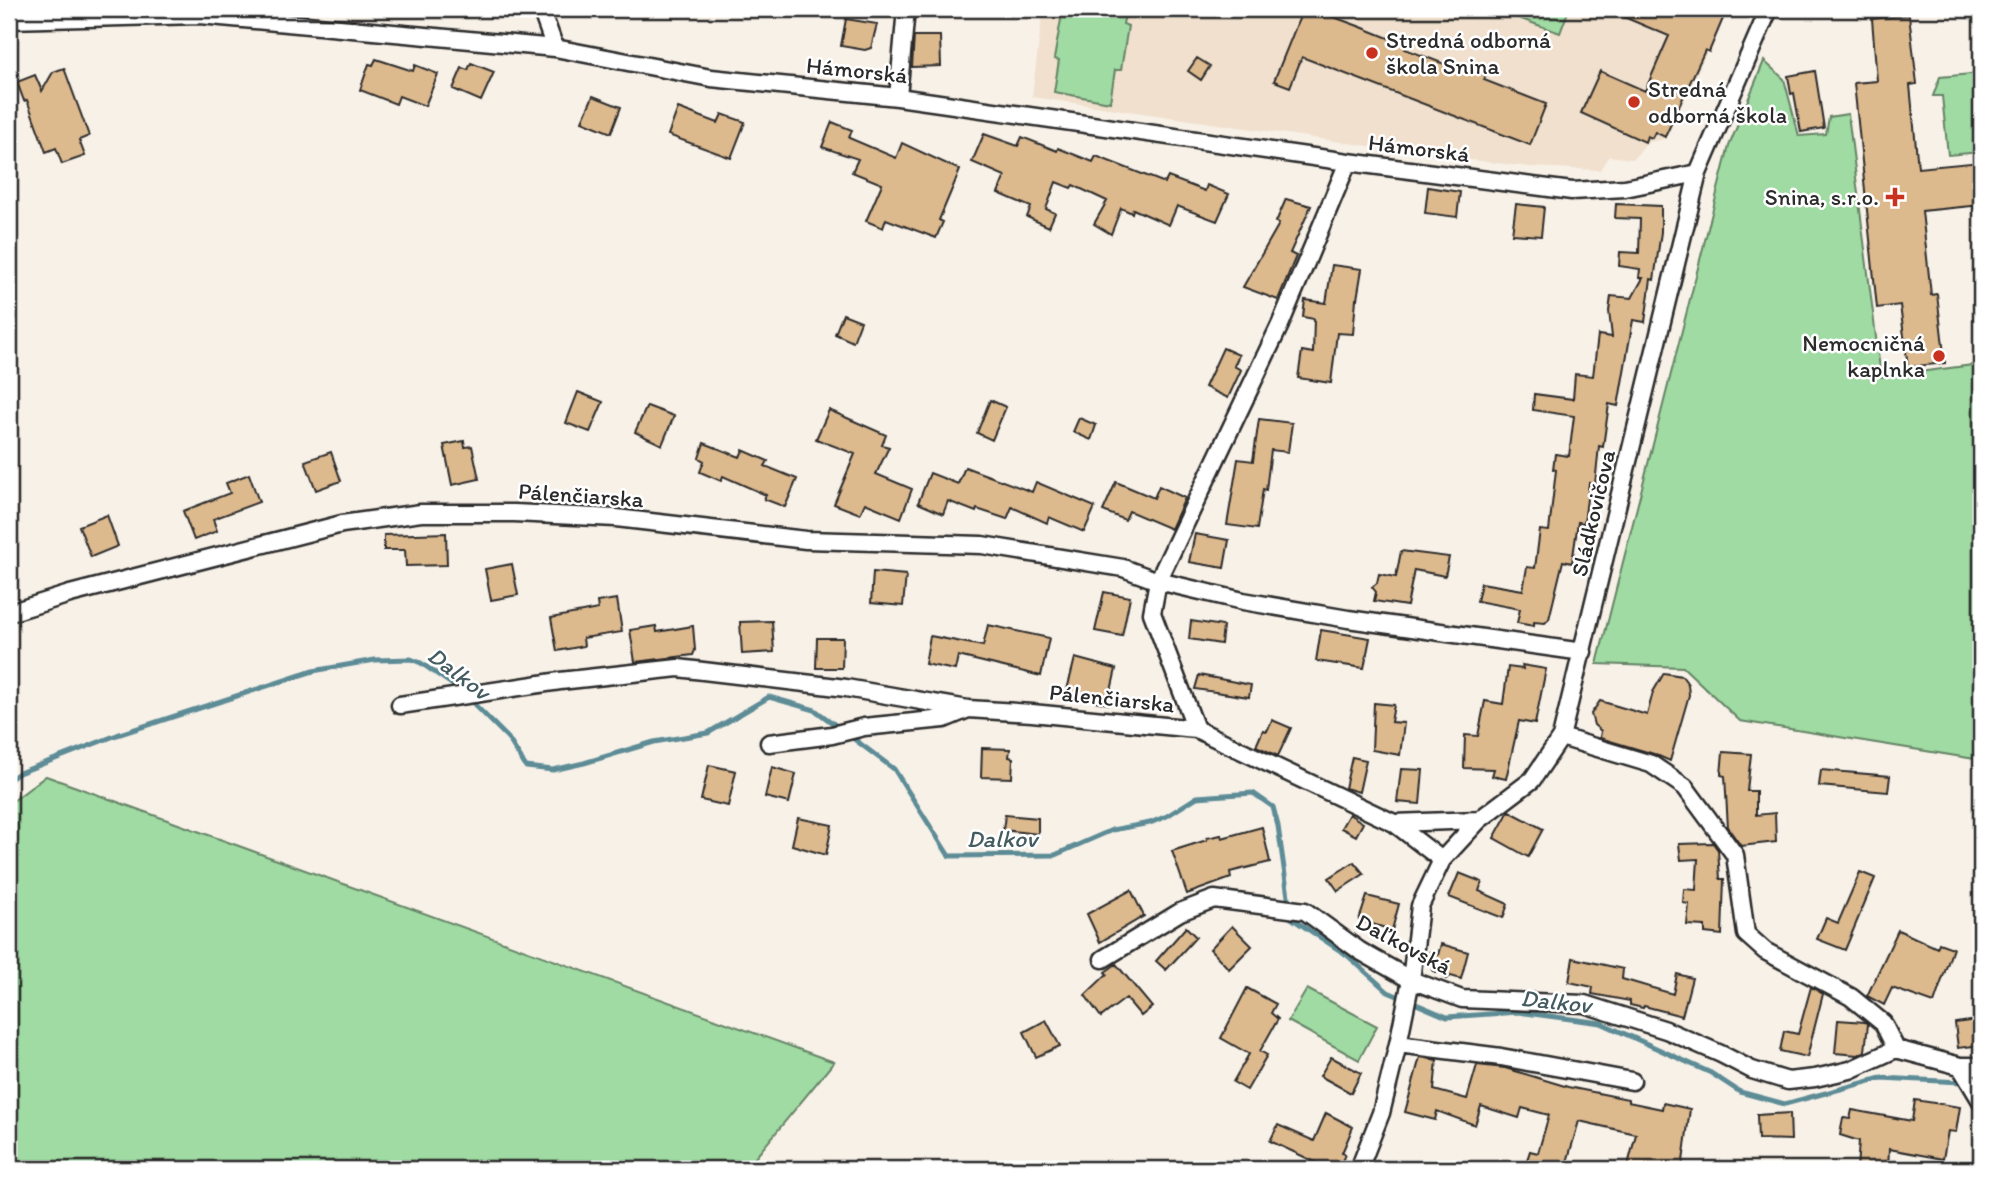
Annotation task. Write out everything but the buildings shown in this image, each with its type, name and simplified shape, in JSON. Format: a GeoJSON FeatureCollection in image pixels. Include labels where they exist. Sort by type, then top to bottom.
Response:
{"type":"FeatureCollection","features":[{"type":"Feature","properties":{"kind":"street"},"geometry":{"type":"LineString","coordinates":[[541,9],[555,48]]}},
{"type":"Feature","properties":{"kind":"street"},"geometry":{"type":"LineString","coordinates":[[898,97],[906,9]]}},
{"type":"Feature","properties":{"kind":"street","name":"Sládkovičova"},"geometry":{"type":"LineString","coordinates":[[1398,1044],[1410,985],[1420,906],[1442,860],[1479,820],[1532,780],[1561,737],[1698,173],[1769,9]]}},
{"type":"Feature","properties":{"kind":"street","name":"Hámorská"},"geometry":{"type":"LineString","coordinates":[[9,20],[200,15],[555,48],[711,78],[898,97],[1348,162],[1572,191],[1625,188],[1698,173]]}},
{"type":"Feature","properties":{"kind":"street"},"geometry":{"type":"LineString","coordinates":[[1158,582],[1280,325],[1348,162]]}},
{"type":"Feature","properties":{"kind":"street","name":"Pálenčiarska"},"geometry":{"type":"LineString","coordinates":[[9,613],[70,594],[342,524],[421,513],[514,513],[616,518],[806,540],[982,545],[1123,568],[1158,582],[1243,601],[1334,617],[1583,652]]}},
{"type":"Feature","properties":{"kind":"street","name":"Pálenčiarska"},"geometry":{"type":"LineString","coordinates":[[1158,582],[1153,613],[1196,729]]}},
{"type":"Feature","properties":{"kind":"street","name":"Pálenčiarska"},"geometry":{"type":"LineString","coordinates":[[400,705],[560,681],[678,668],[846,688],[968,709],[1196,729],[1394,823],[1442,860]]}},
{"type":"Feature","properties":{"kind":"street"},"geometry":{"type":"LineString","coordinates":[[769,743],[832,735],[864,727],[944,719],[968,709]]}},
{"type":"Feature","properties":{"kind":"street"},"geometry":{"type":"LineString","coordinates":[[1561,737],[1651,764],[1685,787],[1735,855],[1746,934],[1765,951],[1852,997],[1883,1023],[1896,1049],[1962,1068],[1981,1066]]}},
{"type":"Feature","properties":{"kind":"street","name":"Pálenčiarska"},"geometry":{"type":"LineString","coordinates":[[1394,823],[1479,820]]}},
{"type":"Feature","properties":{"kind":"street","name":"Daľkovská"},"geometry":{"type":"LineString","coordinates":[[1102,959],[1180,912],[1214,900],[1305,911],[1410,985],[1462,999],[1584,1004],[1666,1030],[1752,1070],[1788,1081],[1850,1070],[1896,1049]]}},
{"type":"Feature","properties":{"kind":"street"},"geometry":{"type":"LineString","coordinates":[[1359,1169],[1381,1113],[1398,1044],[1502,1057],[1632,1081]]}},
{"type":"Feature","properties":{"kind":"street"},"geometry":{"type":"LineString","coordinates":[[1962,1068],[1979,1098]]}},
{"type":"Feature","properties":{"kind":"shaded area","name":"Stredná odborná škola Snina"},"geometry":{"type":"Polygon","coordinates":[[[1043,9],[1727,9],[1666,139],[1648,142],[1633,159],[1609,156],[1600,170],[1530,167],[1431,155],[1032,97],[1043,9]]]}},
{"type":"Feature","properties":{"kind":"green space"},"geometry":{"type":"Polygon","coordinates":[[[1069,9],[1126,9],[1123,24],[1128,26],[1121,70],[1115,70],[1110,102],[1054,92],[1059,60],[1054,59],[1062,14],[1067,15],[1069,9]]]}},
{"type":"Feature","properties":{"kind":"green space"},"geometry":{"type":"Polygon","coordinates":[[[1516,9],[1569,9],[1560,33],[1513,16],[1516,9]]]}},
{"type":"Feature","properties":{"kind":"green space"},"geometry":{"type":"Polygon","coordinates":[[[1764,61],[1784,79],[1799,136],[1826,134],[1829,117],[1848,114],[1881,377],[1981,364],[1981,760],[1740,721],[1683,667],[1597,664],[1729,146],[1764,61]]]}},
{"type":"Feature","properties":{"kind":"green space"},"geometry":{"type":"Polygon","coordinates":[[[1981,73],[1981,152],[1948,155],[1942,96],[1933,96],[1940,77],[1981,73]]]}},
{"type":"Feature","properties":{"kind":"green space"},"geometry":{"type":"Polygon","coordinates":[[[46,776],[834,1062],[746,1169],[9,1169],[9,804],[46,776]]]}},
{"type":"Feature","properties":{"kind":"green space"},"geometry":{"type":"Polygon","coordinates":[[[1307,989],[1377,1026],[1359,1060],[1288,1021],[1307,989]]]}},
{"type":"Feature","properties":{"kind":"waterway","name":"Dalkov"},"geometry":{"type":"LineString","coordinates":[[9,780],[19,773],[117,735],[313,671],[375,660],[411,659],[463,692]]}},
{"type":"Feature","properties":{"kind":"waterway","name":"Dalkov"},"geometry":{"type":"LineString","coordinates":[[469,699],[508,738],[526,767],[553,770],[654,742],[708,733],[769,697],[815,710],[842,730]]}},
{"type":"Feature","properties":{"kind":"waterway","name":"Dalkov"},"geometry":{"type":"LineString","coordinates":[[850,736],[894,769],[949,856],[1055,855],[1112,830],[1150,823],[1167,816],[1197,797],[1253,793],[1273,807],[1291,918],[1348,956],[1388,992],[1447,1017],[1518,1012],[1601,1023],[1711,1073],[1740,1092],[1785,1104],[1881,1078],[1981,1083]]}},
{"type":"Feature","properties":{"kind":"place","name":"Stredná odborná škola Snina"},"geometry":{"type":"Point","coordinates":[1372,53]}},
{"type":"Feature","properties":{"kind":"place","name":"Stredná odborná škola"},"geometry":{"type":"Point","coordinates":[1634,102]}},
{"type":"Feature","properties":{"kind":"place","name":"Snina, s.r.o."},"geometry":{"type":"Point","coordinates":[1895,197]}},
{"type":"Feature","properties":{"kind":"place","name":"Nemocničná kaplnka"},"geometry":{"type":"Point","coordinates":[1939,356]}}]}
